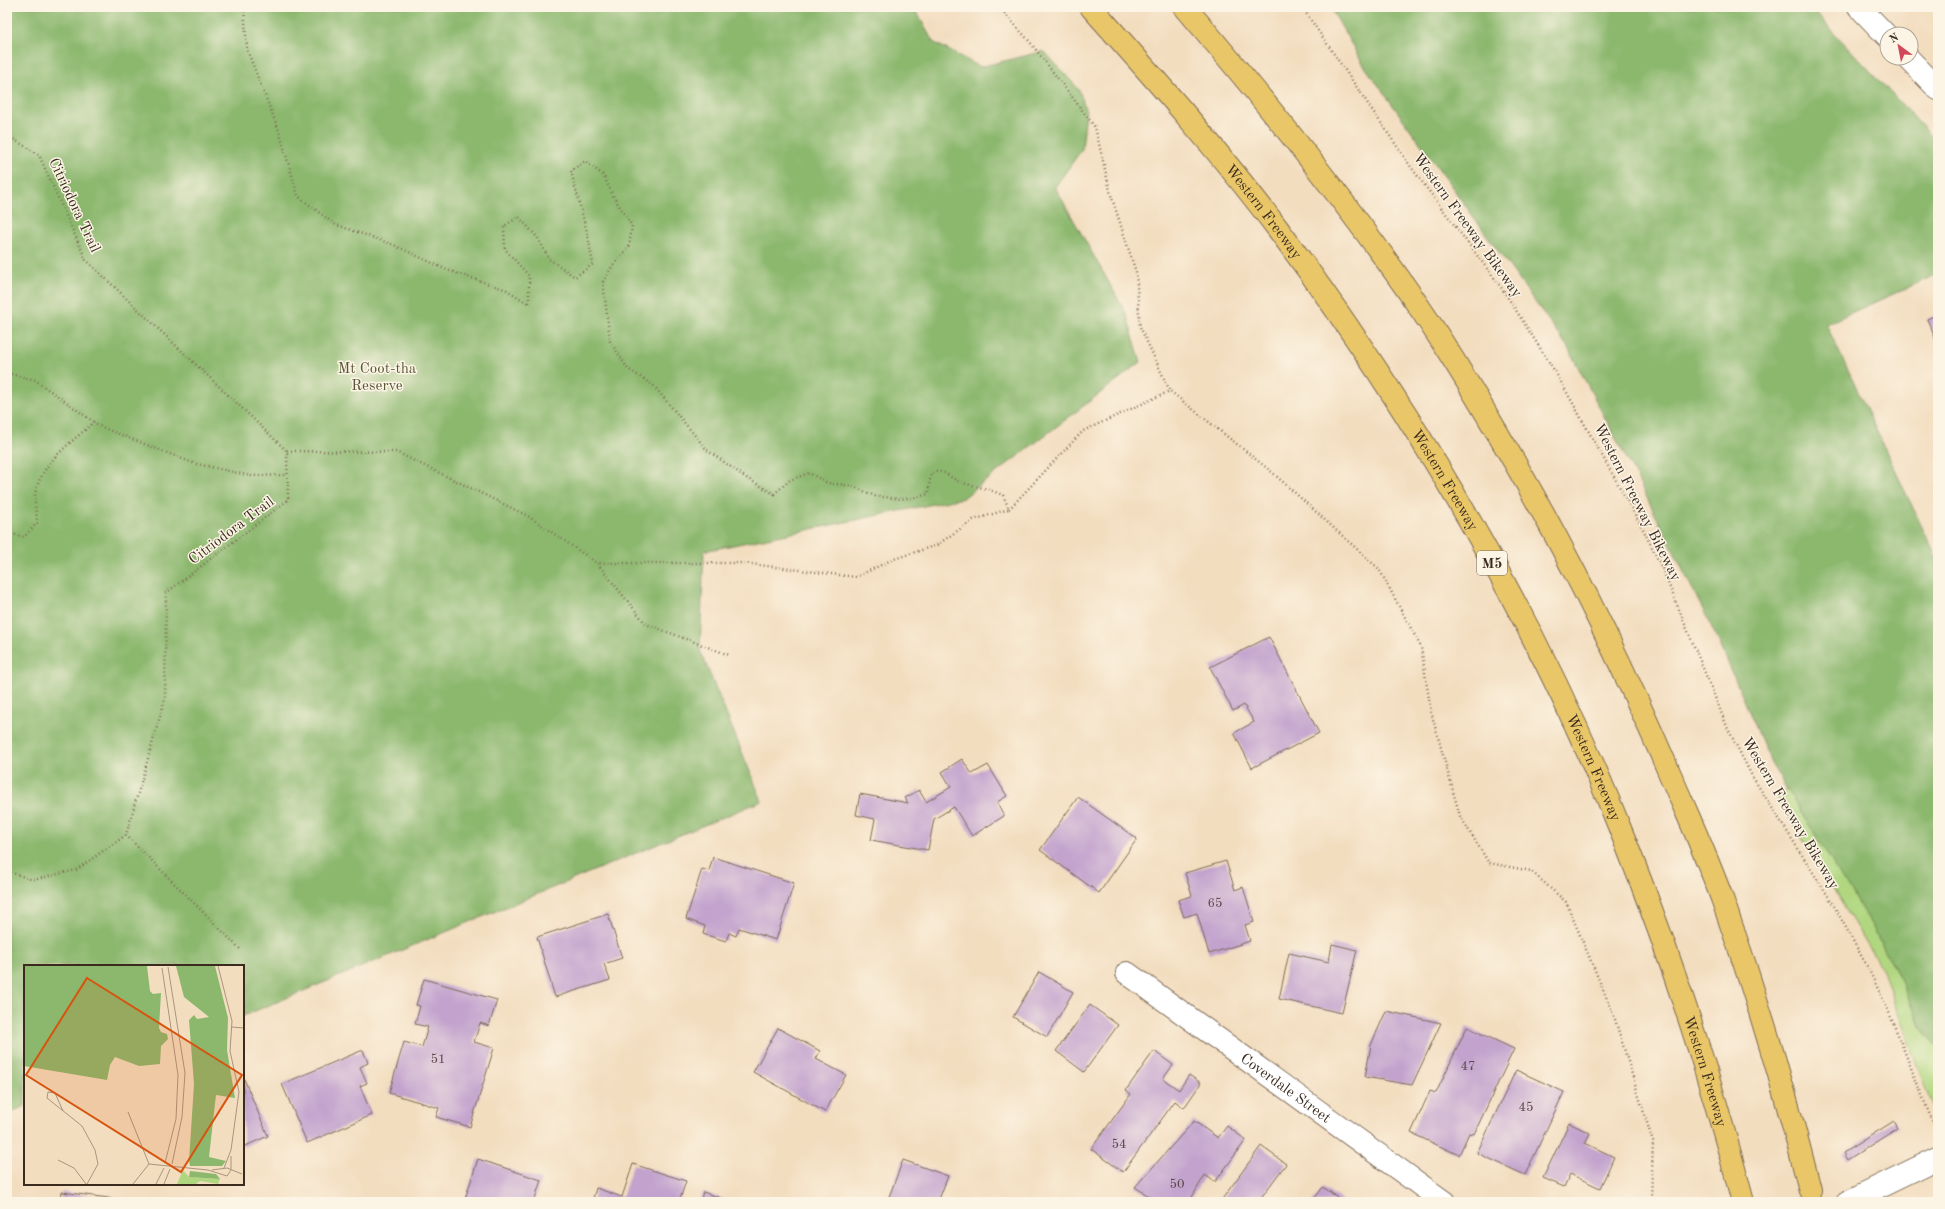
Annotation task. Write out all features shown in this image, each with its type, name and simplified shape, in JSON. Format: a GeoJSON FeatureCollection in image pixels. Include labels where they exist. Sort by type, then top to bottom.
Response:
{"type":"FeatureCollection","features":[{"type":"Feature","properties":{"kind":"highway","name":"Western Freeway"},"geometry":{"type":"LineString","coordinates":[[1091,7],[1150,73],[1229,167],[1317,282],[1418,436],[1502,581],[1562,697],[1593,765],[1627,846],[1658,928],[1704,1061],[1743,1202]]}},
{"type":"Feature","properties":{"kind":"highway"},"geometry":{"type":"LineString","coordinates":[[1185,7],[1272,109],[1368,234],[1417,304],[1486,413],[1571,562],[1642,708],[1696,832],[1721,896],[1793,1120],[1810,1190]]}},
{"type":"Feature","properties":{"kind":"street"},"geometry":{"type":"LineString","coordinates":[[1859,7],[1879,28]]}},
{"type":"Feature","properties":{"kind":"street"},"geometry":{"type":"LineString","coordinates":[[1916,66],[1938,89]]}},
{"type":"Feature","properties":{"kind":"street","name":"Coverdale Street"},"geometry":{"type":"LineString","coordinates":[[1127,973],[1444,1202]]}},
{"type":"Feature","properties":{"kind":"street"},"geometry":{"type":"LineString","coordinates":[[1847,1202],[1938,1158]]}},
{"type":"Feature","properties":{"kind":"path"},"geometry":{"type":"LineString","coordinates":[[244,7],[247,50],[279,131],[298,196],[334,224],[394,245],[447,270],[506,290],[529,304],[529,276],[505,249],[504,226],[519,217],[538,238],[549,259],[575,277],[593,264],[588,236],[571,170],[585,161],[603,175],[616,201],[632,226],[629,247],[613,265],[603,282],[610,341],[628,369],[653,385],[707,450],[745,477],[774,494],[790,480],[809,474],[828,483],[852,486],[875,496],[901,499],[918,498],[928,494],[931,474],[936,471],[945,473],[959,482],[987,489],[1003,496],[1009,509]]}},
{"type":"Feature","properties":{"kind":"path"},"geometry":{"type":"LineString","coordinates":[[999,7],[1030,42],[1095,127],[1111,195],[1136,272],[1140,327],[1170,391],[1273,473],[1379,569],[1421,647],[1431,712],[1460,816],[1489,863],[1531,871],[1566,902],[1613,1014],[1653,1142],[1651,1202]]}},
{"type":"Feature","properties":{"kind":"path","name":"Western Freeway Bikeway"},"geometry":{"type":"LineString","coordinates":[[1302,7],[1407,162],[1503,290],[1567,393],[1643,529],[1662,568],[1728,729],[1752,776],[1833,904],[1868,968],[1888,1010],[1935,1128]]}},
{"type":"Feature","properties":{"kind":"path","name":"Citriodora Trail"},"geometry":{"type":"LineString","coordinates":[[7,135],[39,155],[86,260],[287,451],[288,500],[166,593],[165,699],[126,835]]}},
{"type":"Feature","properties":{"kind":"path"},"geometry":{"type":"LineString","coordinates":[[7,373],[36,380],[101,427],[193,462],[251,476],[288,474]]}},
{"type":"Feature","properties":{"kind":"path"},"geometry":{"type":"LineString","coordinates":[[596,563],[743,563],[856,577],[891,560],[937,545],[973,520],[1009,509],[1083,431],[1170,391]]}},
{"type":"Feature","properties":{"kind":"path"},"geometry":{"type":"LineString","coordinates":[[7,533],[24,537],[37,523],[35,496],[42,472],[61,451],[94,422]]}},
{"type":"Feature","properties":{"kind":"path"},"geometry":{"type":"LineString","coordinates":[[287,451],[396,452],[528,516],[596,563],[646,624],[729,655]]}},
{"type":"Feature","properties":{"kind":"path"},"geometry":{"type":"LineString","coordinates":[[7,871],[33,880],[76,870],[126,835],[240,949]]}},
{"type":"Feature","properties":{"kind":"green space","name":"Mt Coot-tha Reserve"},"geometry":{"type":"Polygon","coordinates":[[[7,7],[914,7],[933,42],[980,67],[1044,51],[1079,90],[1086,111],[1082,149],[1055,187],[1126,313],[1141,362],[963,498],[704,551],[700,650],[762,801],[244,1016],[244,965],[24,965],[24,1106],[7,1114],[7,7]]]}},
{"type":"Feature","properties":{"kind":"green space"},"geometry":{"type":"Polygon","coordinates":[[[1330,7],[1810,7],[1938,143],[1938,274],[1826,324],[1938,561],[1938,1048],[1922,1029],[1904,986],[1871,924],[1773,767],[1719,642],[1642,488],[1567,346],[1363,64],[1330,7]]]}},
{"type":"Feature","properties":{"kind":"green space"},"geometry":{"type":"Polygon","coordinates":[[[1788,790],[1871,924],[1904,986],[1922,1029],[1938,1048],[1938,1123],[1883,971],[1775,796],[1788,790]]]}},
{"type":"Feature","properties":{"kind":"building"},"geometry":{"type":"Polygon","coordinates":[[[1938,314],[1938,345],[1927,319],[1938,314]]]}},
{"type":"Feature","properties":{"kind":"building"},"geometry":{"type":"Polygon","coordinates":[[[1269,637],[1319,733],[1252,768],[1234,733],[1254,722],[1244,705],[1233,711],[1210,667],[1269,637]]]}},
{"type":"Feature","properties":{"kind":"building"},"geometry":{"type":"Polygon","coordinates":[[[962,759],[972,774],[988,765],[1007,796],[997,802],[1004,816],[972,836],[954,807],[934,819],[928,850],[871,840],[875,819],[856,815],[860,794],[908,803],[905,798],[919,790],[926,802],[951,787],[942,772],[962,759]]]}},
{"type":"Feature","properties":{"kind":"building"},"geometry":{"type":"Polygon","coordinates":[[[1078,797],[1137,839],[1099,893],[1040,850],[1078,797]]]}},
{"type":"Feature","properties":{"kind":"building"},"geometry":{"type":"Polygon","coordinates":[[[713,857],[794,883],[776,940],[739,928],[736,936],[729,933],[726,941],[703,934],[705,926],[686,919],[702,869],[709,871],[713,857]]]}},
{"type":"Feature","properties":{"kind":"building"},"geometry":{"type":"Polygon","coordinates":[[[1226,861],[1235,890],[1243,887],[1254,922],[1245,925],[1250,941],[1209,954],[1197,913],[1184,917],[1178,900],[1192,896],[1185,873],[1226,861]]]}},
{"type":"Feature","properties":{"kind":"building"},"geometry":{"type":"Polygon","coordinates":[[[608,914],[622,958],[604,964],[610,980],[555,997],[537,937],[608,914]]]}},
{"type":"Feature","properties":{"kind":"building"},"geometry":{"type":"Polygon","coordinates":[[[1332,944],[1357,950],[1342,1013],[1279,999],[1289,953],[1329,962],[1332,944]]]}},
{"type":"Feature","properties":{"kind":"building"},"geometry":{"type":"Polygon","coordinates":[[[1039,972],[1073,992],[1047,1037],[1013,1017],[1039,972]]]}},
{"type":"Feature","properties":{"kind":"building"},"geometry":{"type":"Polygon","coordinates":[[[424,979],[497,1000],[489,1026],[480,1023],[474,1042],[494,1048],[470,1127],[436,1117],[439,1108],[389,1093],[404,1042],[422,1047],[428,1027],[415,1024],[420,1006],[416,1005],[424,979]]]}},
{"type":"Feature","properties":{"kind":"building"},"geometry":{"type":"Polygon","coordinates":[[[1090,1005],[1118,1025],[1084,1072],[1056,1051],[1090,1005]]]}},
{"type":"Feature","properties":{"kind":"building"},"geometry":{"type":"Polygon","coordinates":[[[1386,1011],[1441,1023],[1412,1085],[1365,1077],[1371,1045],[1386,1011]]]}},
{"type":"Feature","properties":{"kind":"building"},"geometry":{"type":"Polygon","coordinates":[[[1467,1027],[1514,1049],[1474,1134],[1469,1133],[1459,1155],[1411,1133],[1430,1091],[1436,1093],[1467,1027]]]}},
{"type":"Feature","properties":{"kind":"building"},"geometry":{"type":"Polygon","coordinates":[[[778,1028],[820,1051],[816,1059],[846,1075],[825,1112],[753,1072],[778,1028]]]}},
{"type":"Feature","properties":{"kind":"building"},"geometry":{"type":"Polygon","coordinates":[[[363,1050],[368,1063],[360,1067],[367,1083],[360,1086],[372,1115],[307,1143],[282,1084],[363,1050]]]}},
{"type":"Feature","properties":{"kind":"building"},"geometry":{"type":"Polygon","coordinates":[[[1154,1051],[1173,1065],[1163,1079],[1179,1090],[1189,1075],[1201,1083],[1184,1108],[1175,1101],[1123,1172],[1091,1149],[1131,1094],[1126,1090],[1154,1051]]]}},
{"type":"Feature","properties":{"kind":"building"},"geometry":{"type":"Polygon","coordinates":[[[1516,1070],[1564,1092],[1525,1175],[1477,1153],[1516,1070]]]}},
{"type":"Feature","properties":{"kind":"building"},"geometry":{"type":"Polygon","coordinates":[[[244,1079],[268,1136],[244,1147],[244,1079]]]}},
{"type":"Feature","properties":{"kind":"building"},"geometry":{"type":"Polygon","coordinates":[[[1194,1121],[1218,1138],[1227,1126],[1246,1140],[1215,1182],[1205,1175],[1189,1202],[1158,1202],[1135,1187],[1194,1121]]]}},
{"type":"Feature","properties":{"kind":"building"},"geometry":{"type":"Polygon","coordinates":[[[1894,1121],[1898,1128],[1847,1160],[1843,1153],[1894,1121]]]}},
{"type":"Feature","properties":{"kind":"building"},"geometry":{"type":"Polygon","coordinates":[[[1569,1123],[1590,1133],[1585,1143],[1614,1157],[1600,1188],[1570,1174],[1564,1187],[1543,1178],[1569,1123]]]}},
{"type":"Feature","properties":{"kind":"building"},"geometry":{"type":"Polygon","coordinates":[[[1261,1146],[1286,1164],[1260,1199],[1264,1202],[1220,1202],[1261,1146]]]}},
{"type":"Feature","properties":{"kind":"building"},"geometry":{"type":"Polygon","coordinates":[[[478,1159],[541,1180],[534,1202],[464,1202],[478,1159]]]}},
{"type":"Feature","properties":{"kind":"building"},"geometry":{"type":"Polygon","coordinates":[[[903,1160],[948,1176],[938,1202],[887,1202],[903,1160]]]}},
{"type":"Feature","properties":{"kind":"building"},"geometry":{"type":"Polygon","coordinates":[[[633,1164],[686,1181],[679,1202],[592,1202],[596,1188],[622,1197],[633,1164]]]}},
{"type":"Feature","properties":{"kind":"building"},"geometry":{"type":"Polygon","coordinates":[[[1323,1187],[1344,1202],[1312,1202],[1323,1187]]]}},
{"type":"Feature","properties":{"kind":"building"},"geometry":{"type":"Polygon","coordinates":[[[62,1192],[132,1201],[132,1202],[60,1202],[62,1192]]]}},
{"type":"Feature","properties":{"kind":"building"},"geometry":{"type":"Polygon","coordinates":[[[703,1192],[732,1202],[700,1202],[703,1192]]]}}]}
